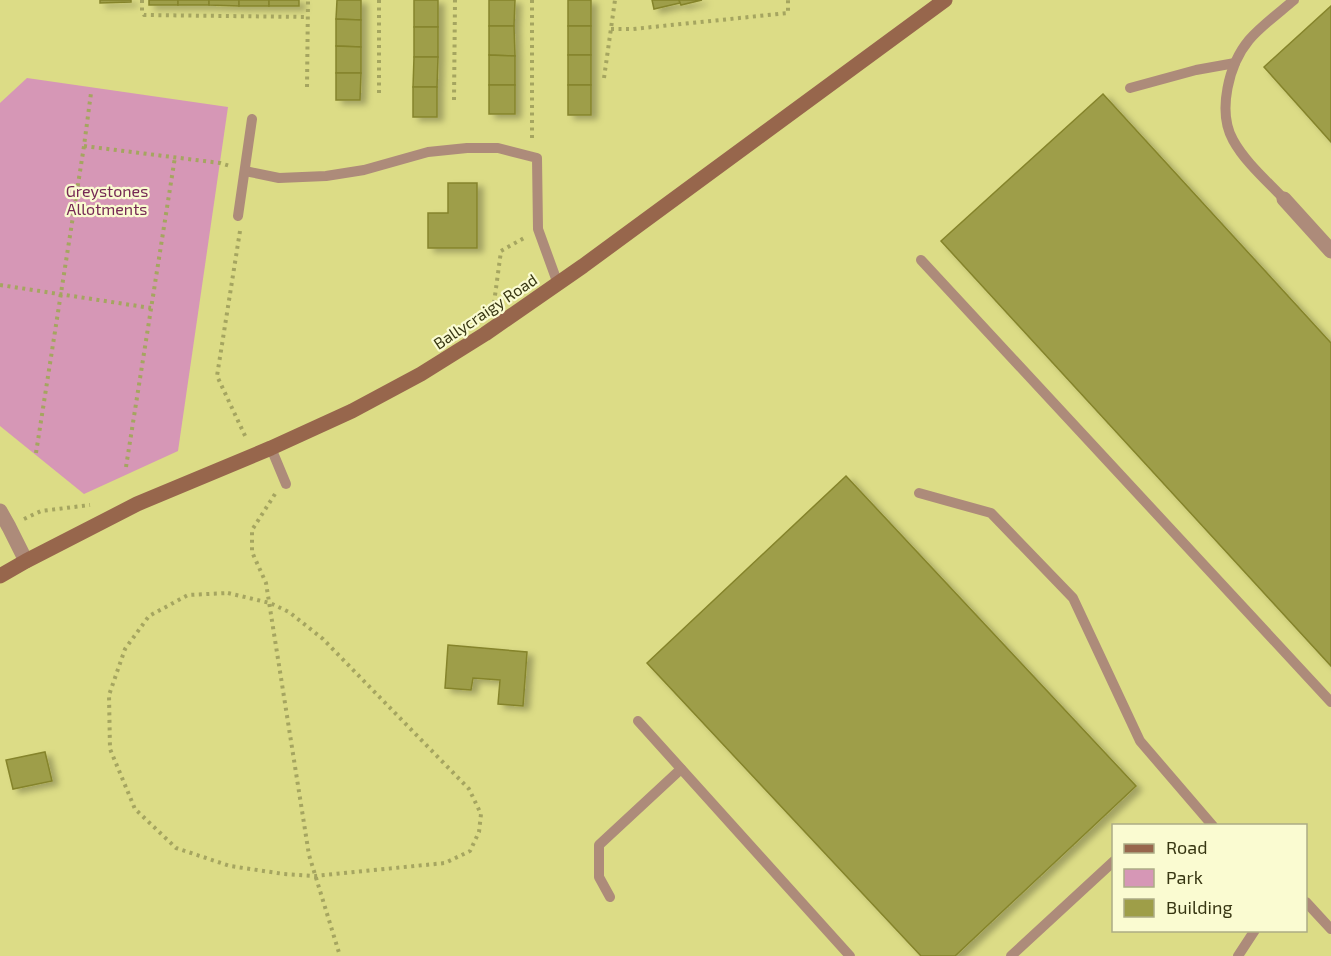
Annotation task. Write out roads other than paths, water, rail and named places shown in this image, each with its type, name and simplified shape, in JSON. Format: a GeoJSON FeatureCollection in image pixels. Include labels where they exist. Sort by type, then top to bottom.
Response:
{"type":"FeatureCollection","features":[{"type":"Feature","properties":{"kind":"main road","name":"Ballycraigy Road"},"geometry":{"type":"LineString","coordinates":[[0,576],[137,504],[271,448],[352,411],[421,374],[558,284],[945,0]]}},
{"type":"Feature","properties":{"kind":"street"},"geometry":{"type":"LineString","coordinates":[[1284,200],[1331,251]]}},
{"type":"Feature","properties":{"kind":"street"},"geometry":{"type":"LineString","coordinates":[[0,512],[26,561]]}},
{"type":"Feature","properties":{"kind":"lane"},"geometry":{"type":"LineString","coordinates":[[1284,200],[1242,153],[1232,138],[1226,120],[1226,104],[1234,63],[1250,40],[1294,0]]}},
{"type":"Feature","properties":{"kind":"lane"},"geometry":{"type":"LineString","coordinates":[[1130,88],[1196,70],[1234,63]]}},
{"type":"Feature","properties":{"kind":"lane"},"geometry":{"type":"LineString","coordinates":[[238,216],[252,119]]}},
{"type":"Feature","properties":{"kind":"lane"},"geometry":{"type":"LineString","coordinates":[[244,171],[279,178],[326,176],[364,170],[428,152],[467,148],[498,148],[537,158],[538,230],[558,284]]}},
{"type":"Feature","properties":{"kind":"lane"},"geometry":{"type":"LineString","coordinates":[[921,260],[1331,702]]}},
{"type":"Feature","properties":{"kind":"lane"},"geometry":{"type":"LineString","coordinates":[[271,448],[286,484]]}},
{"type":"Feature","properties":{"kind":"lane"},"geometry":{"type":"LineString","coordinates":[[919,493],[991,513],[1073,598],[1140,741],[1212,824]]}},
{"type":"Feature","properties":{"kind":"lane"},"geometry":{"type":"LineString","coordinates":[[638,721],[850,956]]}},
{"type":"Feature","properties":{"kind":"lane"},"geometry":{"type":"LineString","coordinates":[[610,897],[599,877],[598,845],[681,769]]}},
{"type":"Feature","properties":{"kind":"lane"},"geometry":{"type":"LineString","coordinates":[[1011,956],[1112,862]]}},
{"type":"Feature","properties":{"kind":"lane"},"geometry":{"type":"LineString","coordinates":[[1307,904],[1331,929]]}},
{"type":"Feature","properties":{"kind":"lane"},"geometry":{"type":"LineString","coordinates":[[1238,956],[1254,932]]}},
{"type":"Feature","properties":{"kind":"park label","name":"Greystones Allotments"},"geometry":{"type":"Point","coordinates":[107,199]}}]}
